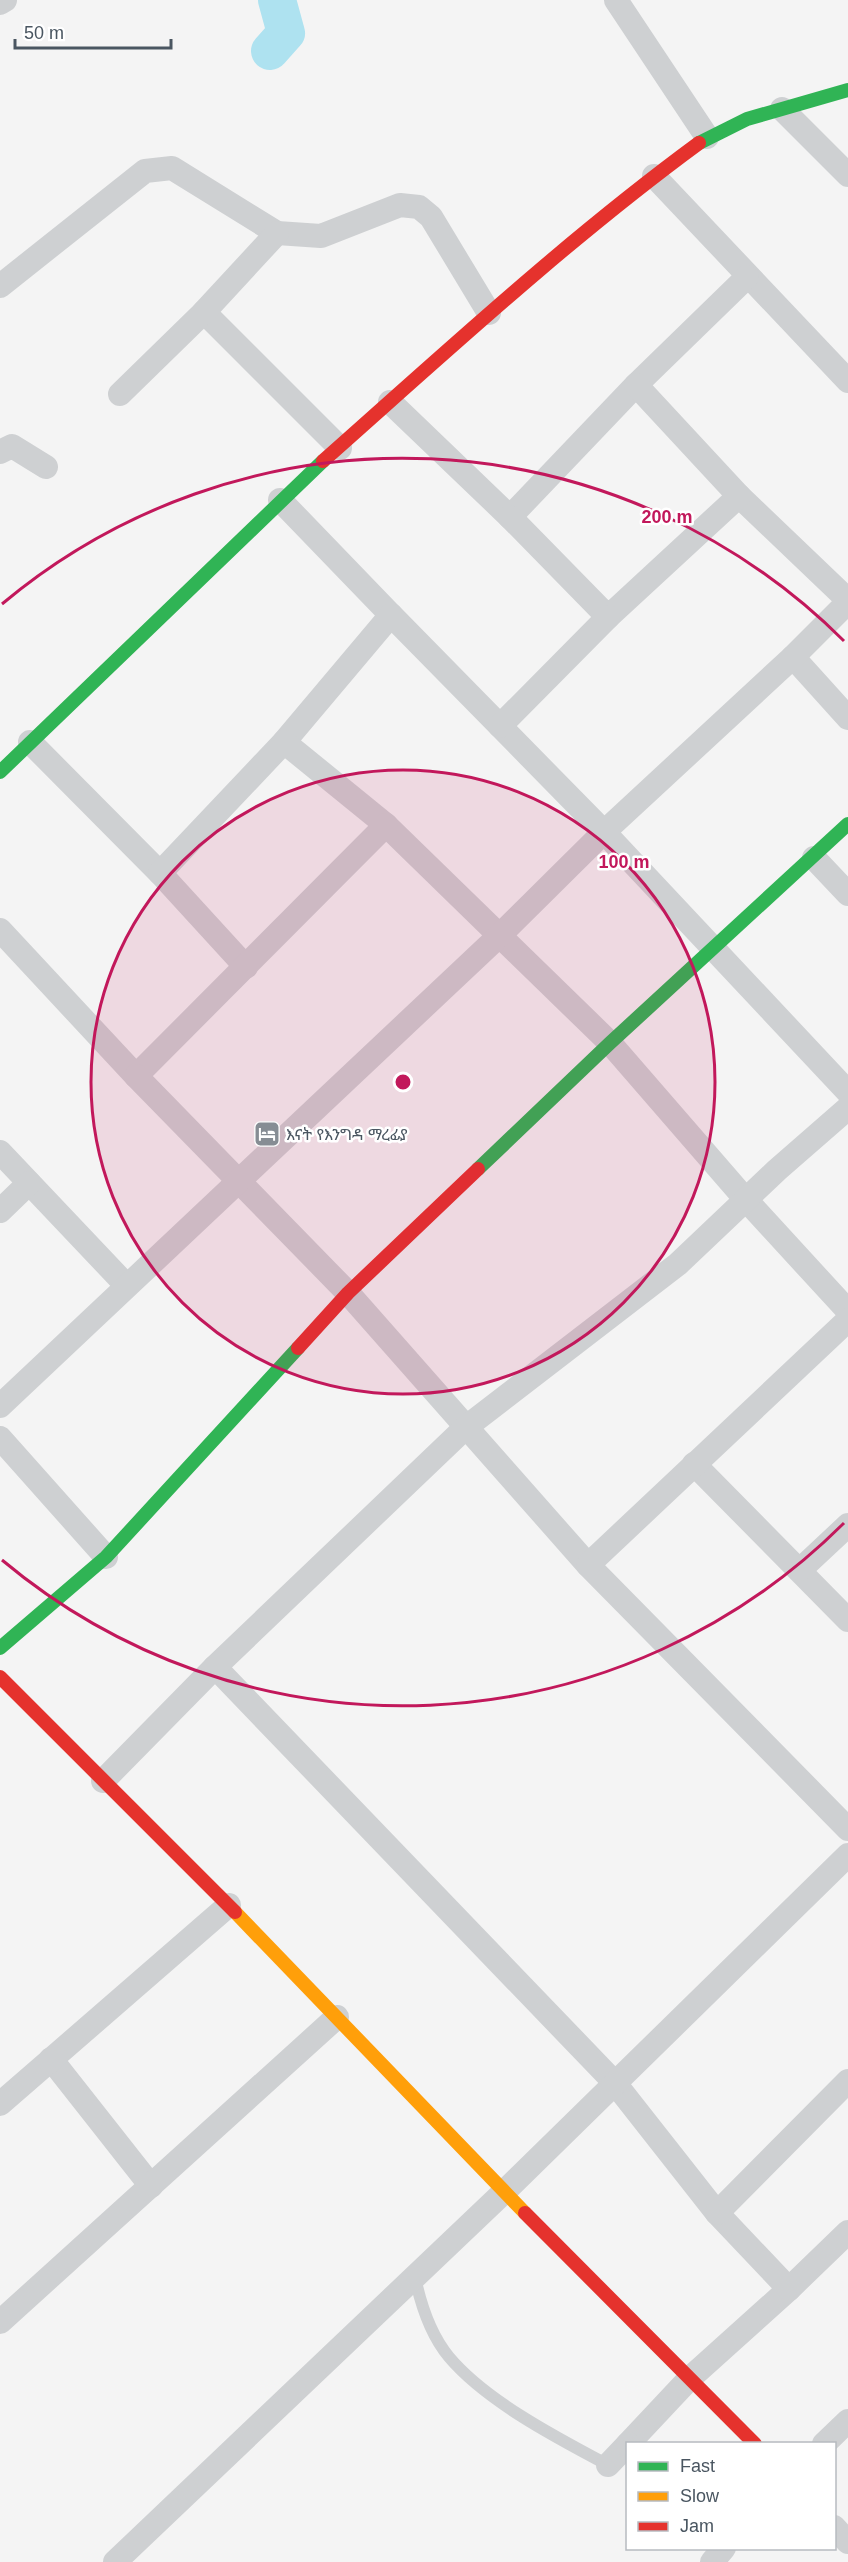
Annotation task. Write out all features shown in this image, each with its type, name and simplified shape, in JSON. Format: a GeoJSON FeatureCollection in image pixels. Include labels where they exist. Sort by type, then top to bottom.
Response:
{"type":"FeatureCollection","features":[{"type":"Feature","properties":{"kind":"street"},"geometry":{"type":"LineString","coordinates":[[0,3],[5,0]]}},
{"type":"Feature","properties":{"kind":"street"},"geometry":{"type":"LineString","coordinates":[[616,0],[707,137]]}},
{"type":"Feature","properties":{"kind":"street"},"geometry":{"type":"LineString","coordinates":[[3,764],[30,742],[279,501],[489,313],[654,176],[707,137],[747,119],[848,90]]}},
{"type":"Feature","properties":{"kind":"street"},"geometry":{"type":"LineString","coordinates":[[782,109],[848,175]]}},
{"type":"Feature","properties":{"kind":"street"},"geometry":{"type":"LineString","coordinates":[[0,286],[145,171],[172,168],[278,233],[321,236],[400,205],[419,207],[430,218],[489,313]]}},
{"type":"Feature","properties":{"kind":"street"},"geometry":{"type":"LineString","coordinates":[[654,176],[747,277],[848,381]]}},
{"type":"Feature","properties":{"kind":"street"},"geometry":{"type":"LineString","coordinates":[[120,394],[204,312],[278,233]]}},
{"type":"Feature","properties":{"kind":"street"},"geometry":{"type":"LineString","coordinates":[[510,517],[636,385],[747,277]]}},
{"type":"Feature","properties":{"kind":"street"},"geometry":{"type":"LineString","coordinates":[[204,312],[340,448]]}},
{"type":"Feature","properties":{"kind":"street"},"geometry":{"type":"LineString","coordinates":[[0,1406],[500,935],[604,832],[793,657],[848,601],[740,496],[636,385]]}},
{"type":"Feature","properties":{"kind":"street"},"geometry":{"type":"LineString","coordinates":[[390,402],[510,517],[608,617]]}},
{"type":"Feature","properties":{"kind":"street"},"geometry":{"type":"LineString","coordinates":[[0,452],[12,446],[46,467]]}},
{"type":"Feature","properties":{"kind":"street"},"geometry":{"type":"LineString","coordinates":[[500,726],[608,617],[740,496]]}},
{"type":"Feature","properties":{"kind":"street"},"geometry":{"type":"LineString","coordinates":[[279,501],[604,832],[848,1092]]}},
{"type":"Feature","properties":{"kind":"street"},"geometry":{"type":"LineString","coordinates":[[160,873],[284,741],[391,615]]}},
{"type":"Feature","properties":{"kind":"street"},"geometry":{"type":"LineString","coordinates":[[793,657],[848,718]]}},
{"type":"Feature","properties":{"kind":"street"},"geometry":{"type":"LineString","coordinates":[[284,741],[386,825],[610,1043],[747,1201],[848,1311]]}},
{"type":"Feature","properties":{"kind":"street"},"geometry":{"type":"LineString","coordinates":[[30,742],[160,873],[246,967]]}},
{"type":"Feature","properties":{"kind":"street"},"geometry":{"type":"LineString","coordinates":[[0,1648],[106,1557],[348,1293],[610,1043],[814,858],[848,824]]}},
{"type":"Feature","properties":{"kind":"street"},"geometry":{"type":"LineString","coordinates":[[136,1076],[386,825]]}},
{"type":"Feature","properties":{"kind":"street"},"geometry":{"type":"LineString","coordinates":[[814,858],[848,894]]}},
{"type":"Feature","properties":{"kind":"street"},"geometry":{"type":"LineString","coordinates":[[0,930],[136,1076],[348,1293],[588,1565],[848,1829]]}},
{"type":"Feature","properties":{"kind":"street"},"geometry":{"type":"LineString","coordinates":[[103,1782],[215,1666],[465,1428],[678,1264],[747,1201],[777,1170],[848,1108]]}},
{"type":"Feature","properties":{"kind":"street"},"geometry":{"type":"LineString","coordinates":[[0,1152],[126,1285]]}},
{"type":"Feature","properties":{"kind":"street"},"geometry":{"type":"LineString","coordinates":[[0,1211],[29,1183]]}},
{"type":"Feature","properties":{"kind":"street"},"geometry":{"type":"LineString","coordinates":[[588,1565],[848,1320]]}},
{"type":"Feature","properties":{"kind":"street"},"geometry":{"type":"LineString","coordinates":[[0,1438],[106,1557]]}},
{"type":"Feature","properties":{"kind":"street"},"geometry":{"type":"LineString","coordinates":[[694,1464],[801,1569],[848,1620]]}},
{"type":"Feature","properties":{"kind":"street"},"geometry":{"type":"LineString","coordinates":[[801,1569],[848,1525]]}},
{"type":"Feature","properties":{"kind":"street"},"geometry":{"type":"LineString","coordinates":[[215,1666],[614,2082],[717,2213],[789,2289]]}},
{"type":"Feature","properties":{"kind":"street"},"geometry":{"type":"LineString","coordinates":[[0,1677],[229,1905],[504,2193],[753,2442]]}},
{"type":"Feature","properties":{"kind":"street"},"geometry":{"type":"LineString","coordinates":[[115,2562],[504,2193],[614,2082],[848,1855]]}},
{"type":"Feature","properties":{"kind":"street"},"geometry":{"type":"LineString","coordinates":[[0,2104],[229,1905]]}},
{"type":"Feature","properties":{"kind":"street"},"geometry":{"type":"LineString","coordinates":[[0,2322],[337,2017]]}},
{"type":"Feature","properties":{"kind":"street"},"geometry":{"type":"LineString","coordinates":[[51,2060],[151,2186]]}},
{"type":"Feature","properties":{"kind":"street"},"geometry":{"type":"LineString","coordinates":[[717,2213],[848,2080]]}},
{"type":"Feature","properties":{"kind":"street"},"geometry":{"type":"LineString","coordinates":[[630,2442],[689,2379],[789,2289],[848,2232]]}},
{"type":"Feature","properties":{"kind":"street"},"geometry":{"type":"LineString","coordinates":[[826,2442],[848,2421]]}},
{"type":"Feature","properties":{"kind":"street"},"geometry":{"type":"LineString","coordinates":[[608,2465],[626,2446]]}},
{"type":"Feature","properties":{"kind":"street"},"geometry":{"type":"LineString","coordinates":[[836,2529],[848,2542]]}},
{"type":"Feature","properties":{"kind":"street"},"geometry":{"type":"LineString","coordinates":[[712,2562],[722,2550]]}},
{"type":"Feature","properties":{"kind":"lane"},"geometry":{"type":"LineString","coordinates":[[414,2277],[428,2324],[448,2356],[465,2373],[551,2434],[608,2465]]}},
{"type":"Feature","properties":{"kind":"waterway"},"geometry":{"type":"LineString","coordinates":[[270,51],[286,33],[277,0]]}},
{"type":"Feature","properties":{"kind":"traffic: fast"},"geometry":{"type":"LineString","coordinates":[[699,143],[747,119],[848,90]]}},
{"type":"Feature","properties":{"kind":"traffic: fast"},"geometry":{"type":"LineString","coordinates":[[0,772],[323,461]]}},
{"type":"Feature","properties":{"kind":"traffic: fast"},"geometry":{"type":"LineString","coordinates":[[478,1169],[610,1043],[848,824]]}},
{"type":"Feature","properties":{"kind":"traffic: fast"},"geometry":{"type":"LineString","coordinates":[[0,1648],[106,1557],[298,1348]]}},
{"type":"Feature","properties":{"kind":"traffic: slow"},"geometry":{"type":"LineString","coordinates":[[235,1912],[525,2213]]}},
{"type":"Feature","properties":{"kind":"traffic: jam"},"geometry":{"type":"LineString","coordinates":[[323,461],[554,258],[699,143]]}},
{"type":"Feature","properties":{"kind":"traffic: jam"},"geometry":{"type":"LineString","coordinates":[[298,1348],[348,1293],[478,1169]]}},
{"type":"Feature","properties":{"kind":"traffic: jam"},"geometry":{"type":"LineString","coordinates":[[0,1677],[235,1912]]}},
{"type":"Feature","properties":{"kind":"traffic: jam"},"geometry":{"type":"LineString","coordinates":[[525,2213],[753,2442]]}},
{"type":"Feature","properties":{"kind":"place","name":"እናት የእንግዳ ማረፊያ"},"geometry":{"type":"Point","coordinates":[267,1134]}}]}
